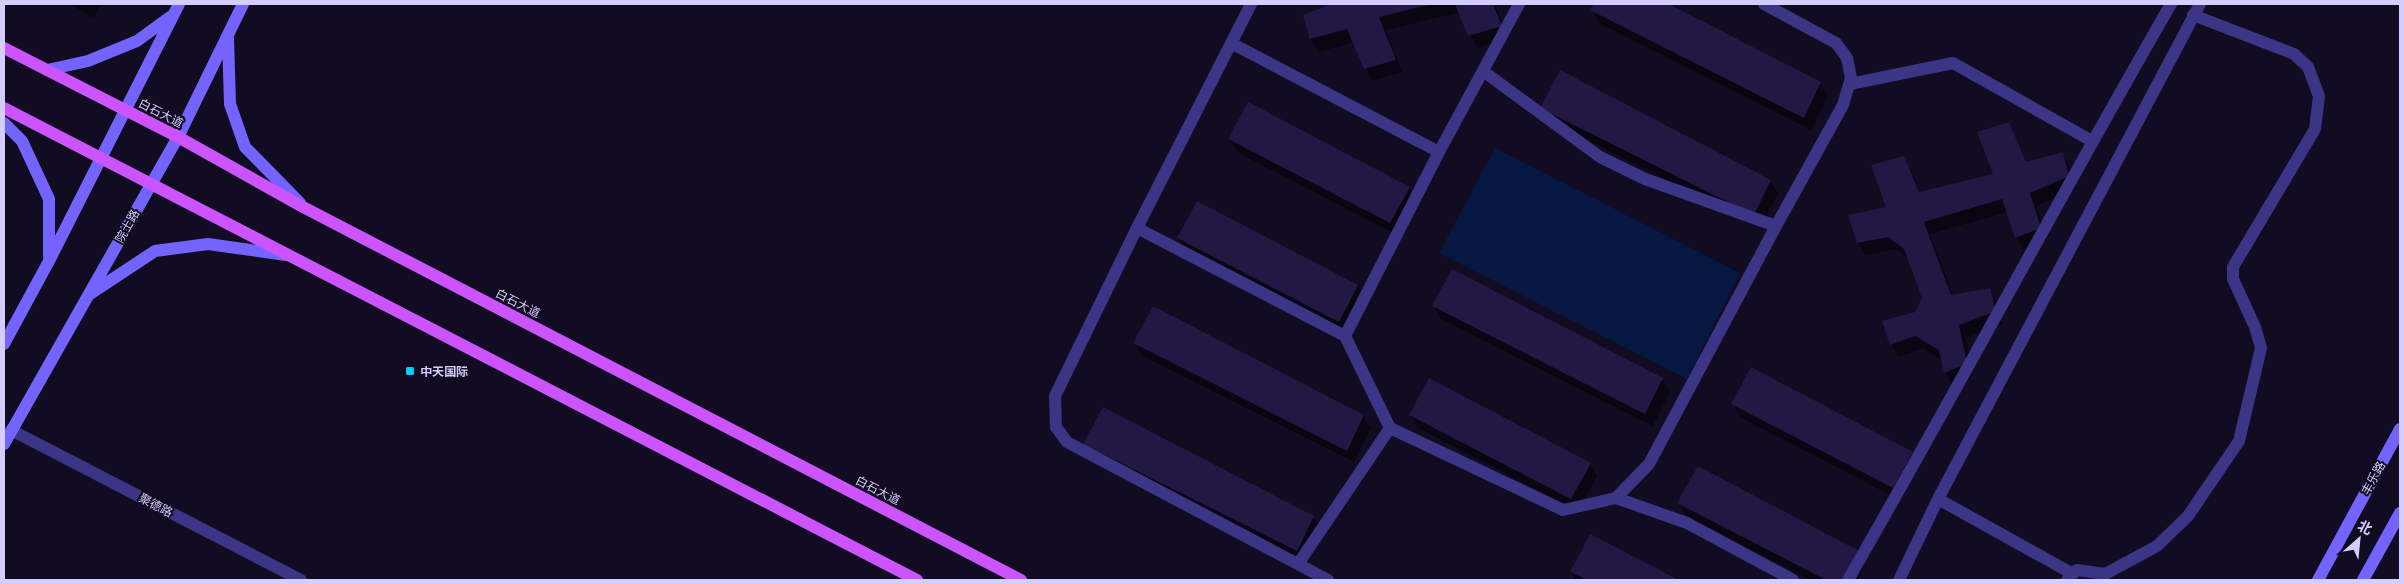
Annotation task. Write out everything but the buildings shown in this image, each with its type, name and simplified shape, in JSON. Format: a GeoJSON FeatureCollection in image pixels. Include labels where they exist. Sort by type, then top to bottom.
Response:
{"type":"FeatureCollection","features":[{"type":"Feature","properties":{"kind":"main road"},"geometry":{"type":"LineString","coordinates":[[4,344],[49,261],[100,156],[126,111],[179,4]]}},
{"type":"Feature","properties":{"kind":"main road","name":"院士路"},"geometry":{"type":"LineString","coordinates":[[4,444],[178,137],[243,4]]}},
{"type":"Feature","properties":{"kind":"main road"},"geometry":{"type":"LineString","coordinates":[[47,70],[88,61],[137,41],[172,16]]}},
{"type":"Feature","properties":{"kind":"main road"},"geometry":{"type":"LineString","coordinates":[[228,34],[230,104],[245,147],[303,207]]}},
{"type":"Feature","properties":{"kind":"main road","name":"白石大道"},"geometry":{"type":"LineString","coordinates":[[4,48],[178,137],[303,207],[1022,580]]}},
{"type":"Feature","properties":{"kind":"main road"},"geometry":{"type":"LineString","coordinates":[[4,108],[916,580]]}},
{"type":"Feature","properties":{"kind":"main road"},"geometry":{"type":"LineString","coordinates":[[4,123],[22,141],[49,199],[49,261]]}},
{"type":"Feature","properties":{"kind":"main road"},"geometry":{"type":"LineString","coordinates":[[88,295],[155,251],[208,244],[291,256]]}},
{"type":"Feature","properties":{"kind":"main road","name":"丰乐路"},"geometry":{"type":"LineString","coordinates":[[2318,580],[2400,429]]}},
{"type":"Feature","properties":{"kind":"main road"},"geometry":{"type":"LineString","coordinates":[[2364,580],[2400,513]]}},
{"type":"Feature","properties":{"kind":"street"},"geometry":{"type":"LineString","coordinates":[[1251,4],[1137,228],[1055,396],[1056,426],[1067,442],[1328,580]]}},
{"type":"Feature","properties":{"kind":"street"},"geometry":{"type":"LineString","coordinates":[[1345,336],[1439,152],[1519,4]]}},
{"type":"Feature","properties":{"kind":"street"},"geometry":{"type":"LineString","coordinates":[[1616,498],[1649,464],[1843,105],[1850,84],[1850,66],[1842,49],[1836,43],[1764,4]]}},
{"type":"Feature","properties":{"kind":"street"},"geometry":{"type":"LineString","coordinates":[[1848,580],[1916,462],[2092,141],[2171,4]]}},
{"type":"Feature","properties":{"kind":"street"},"geometry":{"type":"LineString","coordinates":[[1899,580],[1938,499],[2200,4]]}},
{"type":"Feature","properties":{"kind":"street"},"geometry":{"type":"LineString","coordinates":[[1938,499],[2070,577],[2077,570],[2105,574],[2157,546],[2188,516],[2240,442],[2261,348],[2255,327],[2233,279],[2233,267],[2315,129],[2318,96],[2308,67],[2294,54],[2193,15]]}},
{"type":"Feature","properties":{"kind":"street"},"geometry":{"type":"LineString","coordinates":[[1231,42],[1439,152]]}},
{"type":"Feature","properties":{"kind":"street"},"geometry":{"type":"LineString","coordinates":[[1850,84],[1952,63],[2092,141]]}},
{"type":"Feature","properties":{"kind":"street"},"geometry":{"type":"LineString","coordinates":[[1483,71],[1600,157],[1645,179],[1776,226]]}},
{"type":"Feature","properties":{"kind":"street"},"geometry":{"type":"LineString","coordinates":[[1137,228],[1345,336],[1390,428],[1563,510],[1616,498],[1686,523],[1794,580]]}},
{"type":"Feature","properties":{"kind":"street"},"geometry":{"type":"LineString","coordinates":[[1298,564],[1390,428]]}},
{"type":"Feature","properties":{"kind":"street","name":"聚德路"},"geometry":{"type":"LineString","coordinates":[[11,430],[301,580]]}},
{"type":"Feature","properties":{"kind":"water"},"geometry":{"type":"Polygon","coordinates":[[[1495,148],[1740,273],[1687,379],[1439,253],[1495,148]]]}},
{"type":"Feature","properties":{"kind":"place","name":"中天国际"},"geometry":{"type":"Point","coordinates":[410,371]}}]}
